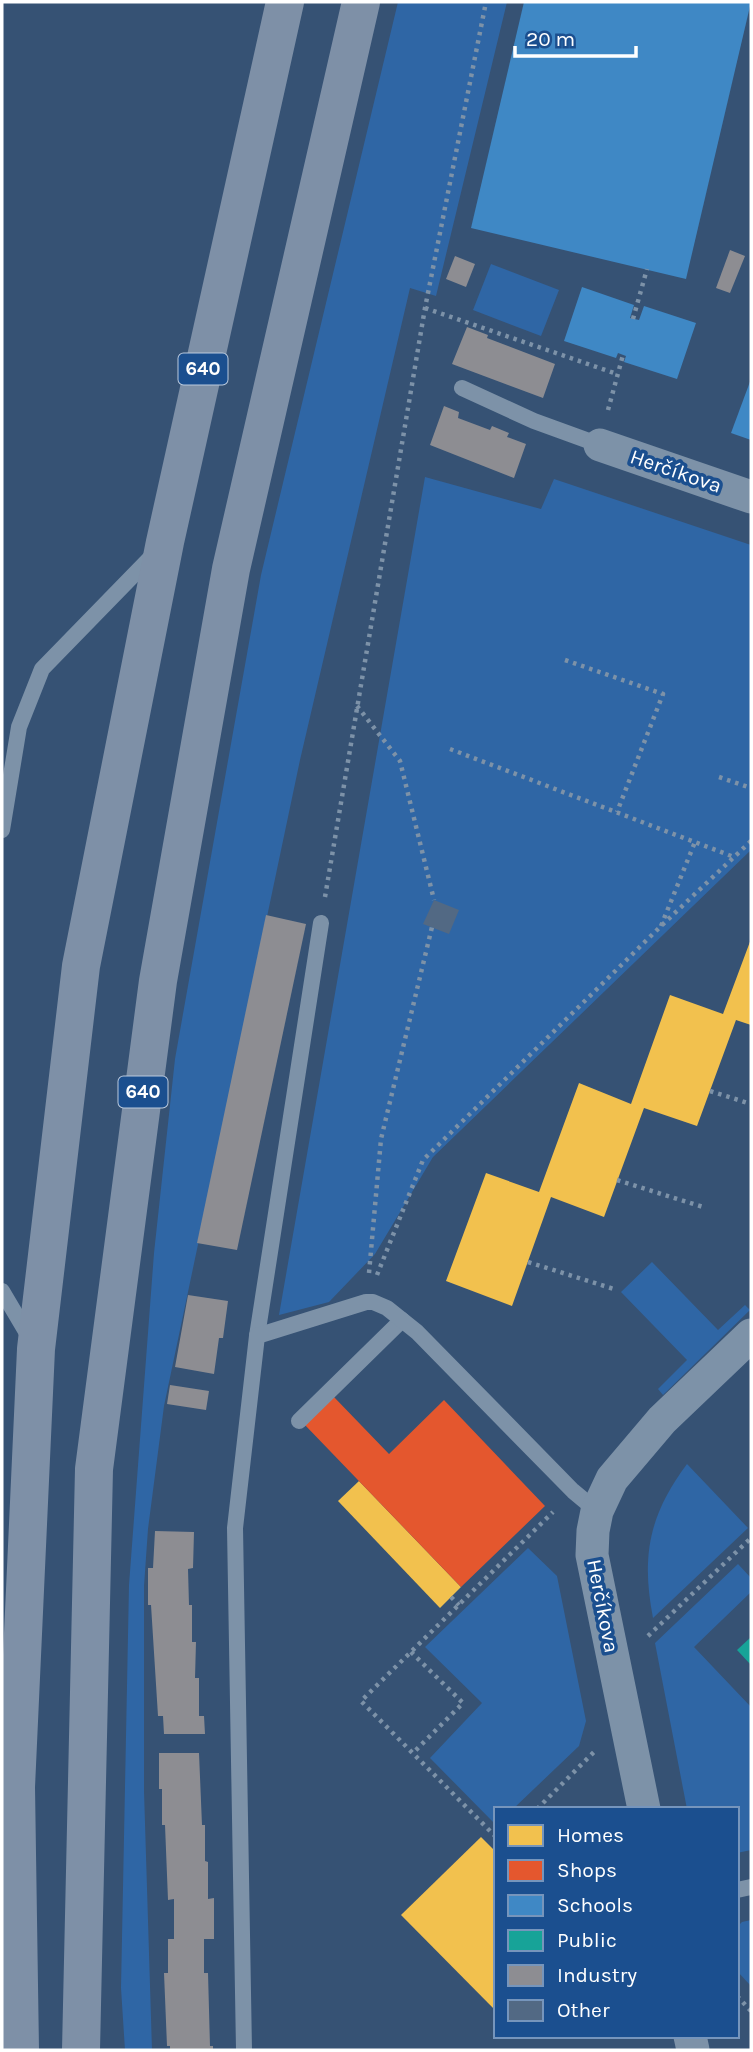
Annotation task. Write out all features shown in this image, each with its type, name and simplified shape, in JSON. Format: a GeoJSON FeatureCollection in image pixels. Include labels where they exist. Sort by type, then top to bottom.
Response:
{"type":"FeatureCollection","features":[{"type":"Feature","properties":{"kind":"highway","name":"640"},"geometry":{"type":"LineString","coordinates":[[20,2050],[16,1787],[36,1349],[81,966],[165,542],[285,2]]}},
{"type":"Feature","properties":{"kind":"highway","name":"640"},"geometry":{"type":"LineString","coordinates":[[81,2050],[93,1469],[158,981],[231,569],[361,2]]}},
{"type":"Feature","properties":{"kind":"highway"},"geometry":{"type":"LineString","coordinates":[[2,1856],[16,1787]]}},
{"type":"Feature","properties":{"kind":"street","name":"Herčíkova"},"geometry":{"type":"LineString","coordinates":[[600,445],[751,497]]}},
{"type":"Feature","properties":{"kind":"street","name":"Herčíkova"},"geometry":{"type":"LineString","coordinates":[[644,1807],[592,1555],[593,1531],[585,1501],[612,1479],[662,1420],[751,1335]]}},
{"type":"Feature","properties":{"kind":"lane"},"geometry":{"type":"LineString","coordinates":[[462,388],[534,421],[600,445]]}},
{"type":"Feature","properties":{"kind":"lane"},"geometry":{"type":"LineString","coordinates":[[2,825],[19,727],[41,669],[165,542]]}},
{"type":"Feature","properties":{"kind":"lane"},"geometry":{"type":"LineString","coordinates":[[244,2050],[235,1528],[257,1336],[321,922]]}},
{"type":"Feature","properties":{"kind":"lane"},"geometry":{"type":"LineString","coordinates":[[2,1291],[36,1349]]}},
{"type":"Feature","properties":{"kind":"lane"},"geometry":{"type":"LineString","coordinates":[[257,1336],[366,1302],[387,1308],[417,1332],[585,1501]]}},
{"type":"Feature","properties":{"kind":"lane"},"geometry":{"type":"LineString","coordinates":[[299,1421],[402,1320]]}},
{"type":"Feature","properties":{"kind":"path"},"geometry":{"type":"LineString","coordinates":[[321,922],[425,308],[486,2]]}},
{"type":"Feature","properties":{"kind":"path"},"geometry":{"type":"LineString","coordinates":[[634,319],[647,269]]}},
{"type":"Feature","properties":{"kind":"path"},"geometry":{"type":"LineString","coordinates":[[425,308],[617,373]]}},
{"type":"Feature","properties":{"kind":"path"},"geometry":{"type":"LineString","coordinates":[[600,445],[623,355]]}},
{"type":"Feature","properties":{"kind":"path"},"geometry":{"type":"LineString","coordinates":[[565,660],[663,694],[638,751],[617,812]]}},
{"type":"Feature","properties":{"kind":"path"},"geometry":{"type":"LineString","coordinates":[[358,706],[400,761],[434,900]]}},
{"type":"Feature","properties":{"kind":"path"},"geometry":{"type":"LineString","coordinates":[[450,749],[734,857]]}},
{"type":"Feature","properties":{"kind":"path"},"geometry":{"type":"LineString","coordinates":[[719,777],[751,788]]}},
{"type":"Feature","properties":{"kind":"path"},"geometry":{"type":"LineString","coordinates":[[366,1302],[423,1160],[751,841]]}},
{"type":"Feature","properties":{"kind":"path"},"geometry":{"type":"LineString","coordinates":[[660,927],[695,842]]}},
{"type":"Feature","properties":{"kind":"path"},"geometry":{"type":"LineString","coordinates":[[366,1302],[381,1139],[432,927]]}},
{"type":"Feature","properties":{"kind":"path"},"geometry":{"type":"LineString","coordinates":[[710,1091],[751,1104]]}},
{"type":"Feature","properties":{"kind":"path"},"geometry":{"type":"LineString","coordinates":[[617,1180],[703,1207]]}},
{"type":"Feature","properties":{"kind":"path"},"geometry":{"type":"LineString","coordinates":[[528,1262],[617,1290]]}},
{"type":"Feature","properties":{"kind":"path"},"geometry":{"type":"LineString","coordinates":[[494,1835],[361,1701],[459,1605],[585,1501]]}},
{"type":"Feature","properties":{"kind":"path"},"geometry":{"type":"LineString","coordinates":[[615,1667],[751,1538]]}},
{"type":"Feature","properties":{"kind":"path"},"geometry":{"type":"LineString","coordinates":[[451,1597],[459,1605]]}},
{"type":"Feature","properties":{"kind":"path"},"geometry":{"type":"LineString","coordinates":[[411,1652],[463,1703],[412,1754]]}},
{"type":"Feature","properties":{"kind":"path"},"geometry":{"type":"LineString","coordinates":[[539,1807],[597,1749]]}},
{"type":"Feature","properties":{"kind":"path"},"geometry":{"type":"LineString","coordinates":[[739,1998],[751,2011]]}},
{"type":"Feature","properties":{"kind":"shaded area"},"geometry":{"type":"Polygon","coordinates":[[[398,2],[507,2],[436,296],[410,288],[300,760],[164,1406],[148,1529],[144,1586],[144,1791],[152,2050],[125,2050],[121,1988],[129,1585],[154,1253],[175,1059],[261,575],[398,2]]]}},
{"type":"Feature","properties":{"kind":"shaded area"},"geometry":{"type":"Polygon","coordinates":[[[491,264],[559,290],[541,336],[473,310],[491,264]]]}},
{"type":"Feature","properties":{"kind":"shaded area"},"geometry":{"type":"Polygon","coordinates":[[[425,477],[541,509],[554,479],[751,545],[751,850],[433,1157],[375,1254],[329,1302],[279,1315],[425,477]]]}},
{"type":"Feature","properties":{"kind":"shaded area"},"geometry":{"type":"Polygon","coordinates":[[[652,1262],[718,1330],[745,1305],[750,1310],[663,1395],[658,1389],[687,1360],[621,1292],[652,1262]]]}},
{"type":"Feature","properties":{"kind":"shaded area"},"geometry":{"type":"Polygon","coordinates":[[[687,1464],[748,1528],[653,1618],[648,1575],[651,1537],[664,1501],[687,1464]]]}},
{"type":"Feature","properties":{"kind":"shaded area"},"geometry":{"type":"Polygon","coordinates":[[[528,1548],[557,1576],[586,1721],[579,1746],[515,1807],[494,1807],[494,1823],[430,1758],[482,1703],[425,1647],[528,1548]]]}},
{"type":"Feature","properties":{"kind":"shaded area"},"geometry":{"type":"Polygon","coordinates":[[[738,1564],[751,1578],[751,1592],[694,1647],[751,1707],[751,1850],[739,1853],[739,1807],[687,1807],[655,1643],[738,1564]]]}},
{"type":"Feature","properties":{"kind":"shaded area"},"geometry":{"type":"Polygon","coordinates":[[[751,1920],[751,1986],[739,1973],[739,1925],[751,1920]]]}},
{"type":"Feature","properties":{"kind":"building: Homes"},"geometry":{"type":"Polygon","coordinates":[[[751,939],[751,1025],[736,1020],[697,1126],[644,1108],[604,1217],[551,1197],[512,1306],[446,1281],[486,1173],[539,1192],[579,1083],[631,1104],[670,995],[723,1014],[751,939]]]}},
{"type":"Feature","properties":{"kind":"building: Homes"},"geometry":{"type":"Polygon","coordinates":[[[359,1481],[461,1587],[440,1608],[338,1501],[359,1481]]]}},
{"type":"Feature","properties":{"kind":"building: Homes"},"geometry":{"type":"Polygon","coordinates":[[[481,1837],[494,1850],[494,2009],[401,1915],[481,1837]]]}},
{"type":"Feature","properties":{"kind":"building: Shops"},"geometry":{"type":"Polygon","coordinates":[[[333,1396],[389,1454],[444,1400],[545,1506],[461,1587],[304,1424],[333,1396]]]}},
{"type":"Feature","properties":{"kind":"building: Schools"},"geometry":{"type":"Polygon","coordinates":[[[524,2],[751,2],[686,279],[471,228],[524,2]]]}},
{"type":"Feature","properties":{"kind":"building: Schools"},"geometry":{"type":"Polygon","coordinates":[[[582,287],[634,305],[630,318],[639,320],[644,306],[696,323],[677,379],[624,362],[626,356],[618,353],[616,358],[564,341],[582,287]]]}},
{"type":"Feature","properties":{"kind":"building: Schools"},"geometry":{"type":"Polygon","coordinates":[[[751,379],[751,440],[731,433],[751,379]]]}},
{"type":"Feature","properties":{"kind":"building: Public"},"geometry":{"type":"Polygon","coordinates":[[[751,1637],[751,1665],[737,1650],[751,1637]]]}},
{"type":"Feature","properties":{"kind":"building: Industry"},"geometry":{"type":"Polygon","coordinates":[[[730,250],[745,256],[730,293],[716,288],[730,250]]]}},
{"type":"Feature","properties":{"kind":"building: Industry"},"geometry":{"type":"Polygon","coordinates":[[[455,256],[475,264],[466,287],[446,279],[455,256]]]}},
{"type":"Feature","properties":{"kind":"building: Industry"},"geometry":{"type":"Polygon","coordinates":[[[467,327],[488,335],[487,338],[555,364],[543,398],[452,364],[467,327]]]}},
{"type":"Feature","properties":{"kind":"building: Industry"},"geometry":{"type":"Polygon","coordinates":[[[444,406],[459,412],[458,418],[490,430],[492,426],[509,433],[507,437],[526,444],[514,478],[430,445],[444,406]]]}},
{"type":"Feature","properties":{"kind":"building: Industry"},"geometry":{"type":"Polygon","coordinates":[[[266,915],[306,924],[237,1250],[197,1243],[266,915]]]}},
{"type":"Feature","properties":{"kind":"building: Industry"},"geometry":{"type":"Polygon","coordinates":[[[188,1295],[228,1301],[214,1374],[175,1367],[188,1295]]]}},
{"type":"Feature","properties":{"kind":"building: Industry"},"geometry":{"type":"Polygon","coordinates":[[[170,1385],[209,1391],[206,1410],[167,1404],[170,1385]]]}},
{"type":"Feature","properties":{"kind":"building: Industry"},"geometry":{"type":"Polygon","coordinates":[[[155,1531],[194,1532],[193,1568],[188,1569],[189,1605],[192,1605],[192,1642],[196,1642],[195,1678],[199,1678],[199,1716],[204,1716],[205,1734],[164,1734],[163,1716],[158,1716],[151,1605],[148,1605],[148,1568],[153,1568],[155,1531]]]}},
{"type":"Feature","properties":{"kind":"building: Industry"},"geometry":{"type":"Polygon","coordinates":[[[159,1753],[199,1753],[202,1825],[205,1825],[205,1861],[208,1862],[208,1899],[214,1898],[214,1939],[204,1939],[204,1973],[208,1973],[210,2046],[213,2046],[213,2050],[170,2050],[170,2046],[167,2046],[164,1973],[168,1973],[168,1939],[174,1939],[174,1899],[168,1900],[165,1825],[162,1825],[162,1789],[159,1789],[159,1753]]]}},
{"type":"Feature","properties":{"kind":"building: Other"},"geometry":{"type":"Polygon","coordinates":[[[434,900],[459,910],[449,934],[423,924],[434,900]]]}}]}
